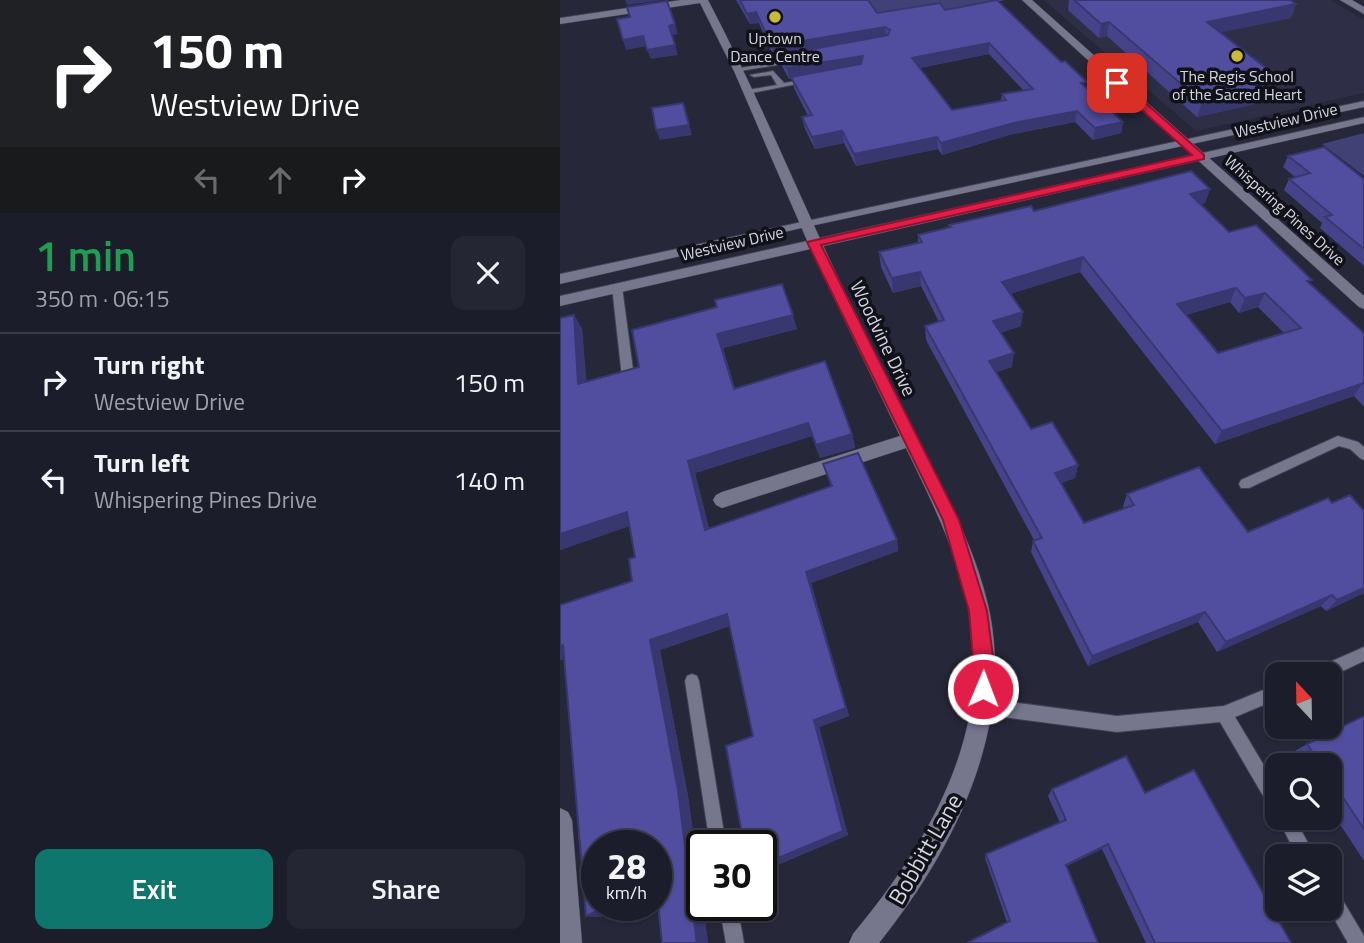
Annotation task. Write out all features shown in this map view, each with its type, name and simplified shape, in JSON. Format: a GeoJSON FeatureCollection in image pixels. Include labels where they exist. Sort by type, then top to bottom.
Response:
{"type":"FeatureCollection","features":[{"type":"Feature","properties":{"kind":"street"},"geometry":{"type":"LineString","coordinates":[[560,22],[701,0]]}},
{"type":"Feature","properties":{"kind":"street","name":"Woodvine Drive"},"geometry":{"type":"LineString","coordinates":[[701,0],[741,73],[814,242],[951,520],[971,579],[982,640],[985,672],[981,706]]}},
{"type":"Feature","properties":{"kind":"street","name":"Whispering Pines Drive"},"geometry":{"type":"LineString","coordinates":[[1027,0],[1364,304]]}},
{"type":"Feature","properties":{"kind":"street"},"geometry":{"type":"LineString","coordinates":[[1345,0],[1364,11]]}},
{"type":"Feature","properties":{"kind":"street","name":"Westview Drive"},"geometry":{"type":"LineString","coordinates":[[560,279],[806,223],[1364,104]]}},
{"type":"Feature","properties":{"kind":"street","name":"Westview Drive"},"geometry":{"type":"LineString","coordinates":[[560,301],[1364,120]]}},
{"type":"Feature","properties":{"kind":"street"},"geometry":{"type":"LineString","coordinates":[[722,500],[910,440]]}},
{"type":"Feature","properties":{"kind":"street","name":"Bobbitt Lane"},"geometry":{"type":"LineString","coordinates":[[862,943],[917,872],[940,831],[960,788],[981,706]]}},
{"type":"Feature","properties":{"kind":"street"},"geometry":{"type":"LineString","coordinates":[[560,820],[569,943]]}},
{"type":"Feature","properties":{"kind":"lane"},"geometry":{"type":"LineString","coordinates":[[741,73],[803,58]]}},
{"type":"Feature","properties":{"kind":"lane"},"geometry":{"type":"LineString","coordinates":[[741,73],[773,73],[782,86]]}},
{"type":"Feature","properties":{"kind":"lane"},"geometry":{"type":"LineString","coordinates":[[750,92],[821,78]]}},
{"type":"Feature","properties":{"kind":"lane"},"geometry":{"type":"LineString","coordinates":[[617,287],[628,377]]}},
{"type":"Feature","properties":{"kind":"lane"},"geometry":{"type":"LineString","coordinates":[[1245,484],[1338,441],[1354,445],[1364,455]]}},
{"type":"Feature","properties":{"kind":"lane"},"geometry":{"type":"LineString","coordinates":[[1342,664],[1364,654]]}},
{"type":"Feature","properties":{"kind":"lane"},"geometry":{"type":"LineString","coordinates":[[692,681],[716,830]]}},
{"type":"Feature","properties":{"kind":"lane"},"geometry":{"type":"LineString","coordinates":[[981,706],[1117,724],[1224,714],[1265,697]]}},
{"type":"Feature","properties":{"kind":"lane"},"geometry":{"type":"LineString","coordinates":[[1224,714],[1265,783]]}},
{"type":"Feature","properties":{"kind":"lane"},"geometry":{"type":"LineString","coordinates":[[1342,916],[1358,943]]}},
{"type":"Feature","properties":{"kind":"lane"},"geometry":{"type":"LineString","coordinates":[[731,921],[735,943]]}},
{"type":"Feature","properties":{"kind":"shaded area"},"geometry":{"type":"Polygon","coordinates":[[[868,0],[1006,0],[884,21],[868,0]]]}},
{"type":"Feature","properties":{"kind":"shaded area","name":"The Regis School of the Sacred Heart"},"geometry":{"type":"Polygon","coordinates":[[[1044,0],[1331,0],[1364,20],[1364,93],[1196,131],[1044,0]]]}},
{"type":"Feature","properties":{"kind":"shaded area"},"geometry":{"type":"Polygon","coordinates":[[[1364,133],[1364,176],[1322,144],[1364,133]]]}},
{"type":"Feature","properties":{"kind":"building"},"geometry":{"type":"Polygon","coordinates":[[[740,0],[868,0],[877,13],[940,3],[945,10],[997,0],[1061,62],[1065,61],[1087,82],[1081,83],[1123,122],[1095,128],[1077,111],[1014,123],[941,143],[937,137],[854,154],[842,131],[812,137],[802,117],[812,115],[791,77],[861,64],[863,56],[787,68],[780,55],[888,35],[890,30],[885,27],[772,46],[756,12],[747,14],[740,0]],[[989,43],[912,58],[952,110],[1006,100],[1002,94],[1033,89],[989,43]]]}},
{"type":"Feature","properties":{"kind":"building"},"geometry":{"type":"Polygon","coordinates":[[[1074,0],[1290,0],[1296,4],[1207,22],[1275,75],[1249,81],[1260,89],[1202,102],[1109,22],[1101,24],[1074,0]]]}},
{"type":"Feature","properties":{"kind":"building"},"geometry":{"type":"Polygon","coordinates":[[[667,1],[675,24],[669,26],[675,45],[647,50],[643,36],[623,40],[617,19],[630,17],[627,7],[667,1]]]}},
{"type":"Feature","properties":{"kind":"building"},"geometry":{"type":"Polygon","coordinates":[[[683,103],[689,125],[656,130],[652,108],[683,103]]]}},
{"type":"Feature","properties":{"kind":"building"},"geometry":{"type":"Polygon","coordinates":[[[1324,147],[1364,179],[1364,249],[1325,217],[1332,215],[1289,179],[1310,173],[1288,156],[1324,147]]]}},
{"type":"Feature","properties":{"kind":"building"},"geometry":{"type":"Polygon","coordinates":[[[1191,171],[1210,189],[1190,194],[1229,232],[1256,225],[1312,280],[1307,281],[1364,333],[1364,383],[1222,431],[1083,257],[1002,282],[1023,312],[993,321],[1014,353],[989,361],[1031,429],[1052,422],[1078,465],[1055,473],[1084,523],[1134,505],[1127,494],[1199,467],[1248,532],[1328,498],[1332,503],[1350,495],[1364,511],[1364,588],[1337,600],[1332,595],[1226,642],[1205,612],[1092,656],[1033,541],[1042,538],[925,326],[944,320],[920,272],[892,278],[879,252],[922,242],[918,235],[951,227],[949,225],[1031,206],[1034,211],[1191,171]],[[1236,288],[1177,304],[1218,353],[1301,328],[1265,293],[1245,298],[1236,288]]]}},
{"type":"Feature","properties":{"kind":"building"},"geometry":{"type":"Polygon","coordinates":[[[782,284],[793,315],[717,334],[734,389],[825,361],[852,434],[816,445],[808,423],[688,461],[705,530],[832,486],[823,464],[858,453],[897,540],[806,572],[846,708],[814,720],[843,831],[777,858],[777,830],[741,830],[726,746],[753,736],[727,614],[650,640],[678,790],[686,854],[686,921],[694,921],[697,943],[662,943],[660,921],[672,921],[672,830],[581,830],[581,857],[563,645],[560,646],[560,605],[632,581],[629,559],[635,557],[627,512],[560,534],[560,318],[574,315],[578,384],[639,367],[632,330],[717,307],[715,300],[782,284]]]}},
{"type":"Feature","properties":{"kind":"building"},"geometry":{"type":"Polygon","coordinates":[[[1364,716],[1364,829],[1342,796],[1342,753],[1313,753],[1307,744],[1317,739],[1342,739],[1342,727],[1364,716]]]}},
{"type":"Feature","properties":{"kind":"building"},"geometry":{"type":"Polygon","coordinates":[[[1126,756],[1145,793],[1194,770],[1265,897],[1265,921],[1279,921],[1291,943],[1155,943],[1108,844],[1066,865],[1098,943],[967,943],[1010,921],[986,854],[1066,820],[1052,789],[1126,756]]]}},
{"type":"Feature","properties":{"kind":"place","name":"Uptown Dance Centre"},"geometry":{"type":"Point","coordinates":[775,17]}},
{"type":"Feature","properties":{"kind":"place","name":"The Regis School of the Sacred Heart"},"geometry":{"type":"Point","coordinates":[1237,56]}},
{"type":"Feature","properties":{"kind":"route"},"geometry":{"type":"LineString","coordinates":[[983,689],[985,672],[978,611],[971,579],[951,520],[814,242],[1200,157],[1117,83]]}}]}
